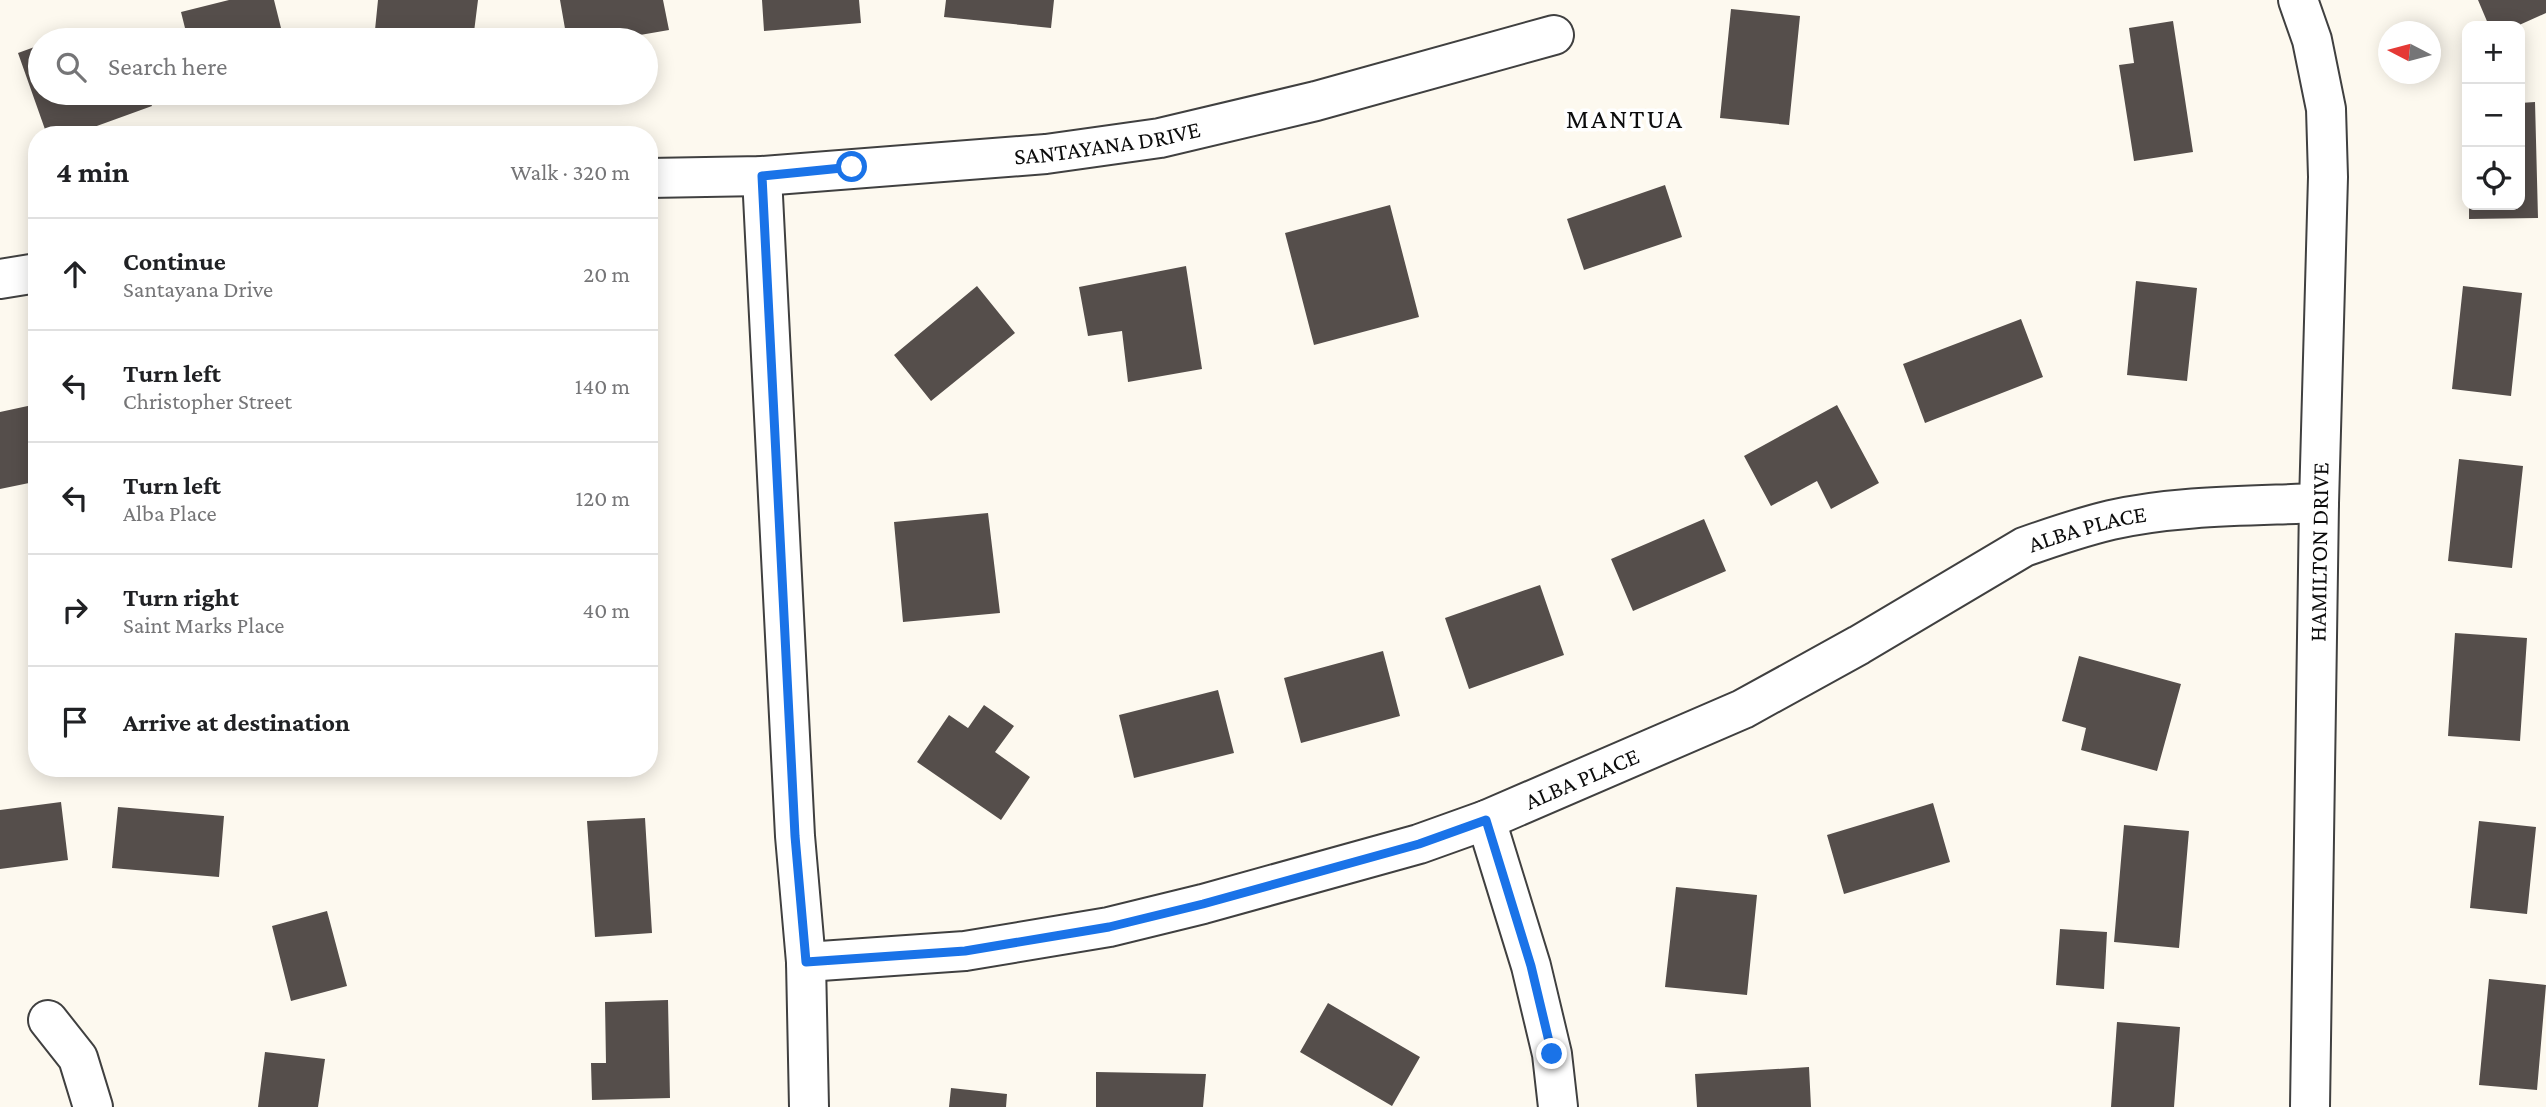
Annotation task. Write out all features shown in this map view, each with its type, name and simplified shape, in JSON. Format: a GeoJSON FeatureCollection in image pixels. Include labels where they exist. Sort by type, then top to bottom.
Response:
{"type":"FeatureCollection","features":[{"type":"Feature","properties":{"kind":"street","name":"HAMILTON DRIVE"},"geometry":{"type":"LineString","coordinates":[[2298,0],[2312,40],[2326,109],[2328,177],[2319,503],[2310,1107]]}},
{"type":"Feature","properties":{"kind":"street","name":"SANTAYANA DRIVE"},"geometry":{"type":"LineString","coordinates":[[658,178],[762,176],[1046,154],[1160,138],[1316,101],[1554,35]]}},
{"type":"Feature","properties":{"kind":"street"},"geometry":{"type":"LineString","coordinates":[[762,176],[795,836],[806,962],[808,1107]]}},
{"type":"Feature","properties":{"kind":"street"},"geometry":{"type":"LineString","coordinates":[[0,279],[28,274]]}},
{"type":"Feature","properties":{"kind":"street","name":"ALBA PLACE"},"geometry":{"type":"LineString","coordinates":[[806,962],[965,951],[1109,927],[1405,848],[1486,820],[1742,709],[2037,542],[2124,518],[2174,511],[2319,503]]}},
{"type":"Feature","properties":{"kind":"street"},"geometry":{"type":"LineString","coordinates":[[1486,820],[1531,966],[1552,1054],[1558,1107]]}},
{"type":"Feature","properties":{"kind":"street"},"geometry":{"type":"LineString","coordinates":[[48,1020],[78,1058],[93,1107]]}},
{"type":"Feature","properties":{"kind":"building"},"geometry":{"type":"Polygon","coordinates":[[[229,0],[274,0],[281,28],[185,28],[181,12],[229,0]]]}},
{"type":"Feature","properties":{"kind":"building"},"geometry":{"type":"Polygon","coordinates":[[[378,0],[478,0],[474,28],[375,28],[378,0]]]}},
{"type":"Feature","properties":{"kind":"building"},"geometry":{"type":"Polygon","coordinates":[[[560,0],[663,0],[669,30],[658,32],[658,28],[565,28],[560,0]]]}},
{"type":"Feature","properties":{"kind":"building"},"geometry":{"type":"Polygon","coordinates":[[[762,0],[859,0],[861,23],[764,31],[762,0]]]}},
{"type":"Feature","properties":{"kind":"building"},"geometry":{"type":"Polygon","coordinates":[[[946,0],[1054,0],[1051,28],[944,17],[946,0]]]}},
{"type":"Feature","properties":{"kind":"building"},"geometry":{"type":"Polygon","coordinates":[[[2478,0],[2546,0],[2546,13],[2525,22],[2487,21],[2478,0]]]}},
{"type":"Feature","properties":{"kind":"building"},"geometry":{"type":"Polygon","coordinates":[[[1731,9],[1800,16],[1789,125],[1720,118],[1731,9]]]}},
{"type":"Feature","properties":{"kind":"building"},"geometry":{"type":"Polygon","coordinates":[[[2173,21],[2193,152],[2134,161],[2119,65],[2134,63],[2129,28],[2173,21]]]}},
{"type":"Feature","properties":{"kind":"building"},"geometry":{"type":"Polygon","coordinates":[[[28,49],[28,81],[18,53],[28,49]]]}},
{"type":"Feature","properties":{"kind":"building"},"geometry":{"type":"Polygon","coordinates":[[[2535,102],[2538,218],[2469,219],[2469,210],[2525,210],[2525,103],[2535,102]]]}},
{"type":"Feature","properties":{"kind":"building"},"geometry":{"type":"Polygon","coordinates":[[[36,105],[152,106],[97,126],[44,126],[36,105]]]}},
{"type":"Feature","properties":{"kind":"building"},"geometry":{"type":"Polygon","coordinates":[[[1665,185],[1682,237],[1584,270],[1567,219],[1665,185]]]}},
{"type":"Feature","properties":{"kind":"building"},"geometry":{"type":"Polygon","coordinates":[[[1390,205],[1419,317],[1314,345],[1285,233],[1390,205]]]}},
{"type":"Feature","properties":{"kind":"building"},"geometry":{"type":"Polygon","coordinates":[[[1186,266],[1202,369],[1128,382],[1122,331],[1088,336],[1079,287],[1186,266]]]}},
{"type":"Feature","properties":{"kind":"building"},"geometry":{"type":"Polygon","coordinates":[[[2136,281],[2197,288],[2187,381],[2127,375],[2136,281]]]}},
{"type":"Feature","properties":{"kind":"building"},"geometry":{"type":"Polygon","coordinates":[[[977,286],[1015,333],[931,401],[894,355],[977,286]]]}},
{"type":"Feature","properties":{"kind":"building"},"geometry":{"type":"Polygon","coordinates":[[[2463,286],[2522,293],[2511,396],[2452,389],[2463,286]]]}},
{"type":"Feature","properties":{"kind":"building"},"geometry":{"type":"Polygon","coordinates":[[[2021,319],[2043,377],[1925,423],[1903,364],[2021,319]]]}},
{"type":"Feature","properties":{"kind":"building"},"geometry":{"type":"Polygon","coordinates":[[[1837,405],[1879,483],[1831,509],[1817,481],[1771,506],[1744,456],[1837,405]]]}},
{"type":"Feature","properties":{"kind":"building"},"geometry":{"type":"Polygon","coordinates":[[[28,406],[28,483],[0,489],[0,412],[28,406]]]}},
{"type":"Feature","properties":{"kind":"building"},"geometry":{"type":"Polygon","coordinates":[[[2459,459],[2523,466],[2512,568],[2448,561],[2459,459]]]}},
{"type":"Feature","properties":{"kind":"building"},"geometry":{"type":"Polygon","coordinates":[[[988,513],[1000,613],[903,622],[894,522],[988,513]]]}},
{"type":"Feature","properties":{"kind":"building"},"geometry":{"type":"Polygon","coordinates":[[[1704,519],[1726,571],[1633,611],[1611,559],[1704,519]]]}},
{"type":"Feature","properties":{"kind":"building"},"geometry":{"type":"Polygon","coordinates":[[[1540,585],[1564,655],[1469,689],[1445,618],[1540,585]]]}},
{"type":"Feature","properties":{"kind":"building"},"geometry":{"type":"Polygon","coordinates":[[[2455,633],[2527,638],[2520,741],[2448,736],[2455,633]]]}},
{"type":"Feature","properties":{"kind":"building"},"geometry":{"type":"Polygon","coordinates":[[[1383,651],[1400,716],[1301,743],[1284,678],[1383,651]]]}},
{"type":"Feature","properties":{"kind":"building"},"geometry":{"type":"Polygon","coordinates":[[[2079,656],[2181,684],[2157,771],[2081,750],[2086,728],[2062,721],[2079,656]]]}},
{"type":"Feature","properties":{"kind":"building"},"geometry":{"type":"Polygon","coordinates":[[[1218,690],[1234,753],[1134,778],[1119,715],[1218,690]]]}},
{"type":"Feature","properties":{"kind":"building"},"geometry":{"type":"Polygon","coordinates":[[[984,705],[1014,726],[995,752],[1030,777],[1001,820],[917,762],[949,715],[968,728],[984,705]]]}},
{"type":"Feature","properties":{"kind":"building"},"geometry":{"type":"Polygon","coordinates":[[[61,802],[68,860],[0,869],[0,810],[61,802]]]}},
{"type":"Feature","properties":{"kind":"building"},"geometry":{"type":"Polygon","coordinates":[[[1933,803],[1950,862],[1844,894],[1827,835],[1933,803]]]}},
{"type":"Feature","properties":{"kind":"building"},"geometry":{"type":"Polygon","coordinates":[[[118,807],[224,816],[219,877],[112,868],[118,807]]]}},
{"type":"Feature","properties":{"kind":"building"},"geometry":{"type":"Polygon","coordinates":[[[645,818],[652,933],[595,937],[587,821],[645,818]]]}},
{"type":"Feature","properties":{"kind":"building"},"geometry":{"type":"Polygon","coordinates":[[[2479,821],[2536,827],[2527,914],[2470,908],[2479,821]]]}},
{"type":"Feature","properties":{"kind":"building"},"geometry":{"type":"Polygon","coordinates":[[[2124,825],[2189,831],[2179,948],[2114,942],[2124,825]]]}},
{"type":"Feature","properties":{"kind":"building"},"geometry":{"type":"Polygon","coordinates":[[[1676,887],[1757,895],[1747,995],[1665,987],[1676,887]]]}},
{"type":"Feature","properties":{"kind":"building"},"geometry":{"type":"Polygon","coordinates":[[[327,911],[347,986],[291,1001],[272,926],[327,911]]]}},
{"type":"Feature","properties":{"kind":"building"},"geometry":{"type":"Polygon","coordinates":[[[2060,929],[2107,932],[2104,989],[2056,985],[2060,929]]]}},
{"type":"Feature","properties":{"kind":"building"},"geometry":{"type":"Polygon","coordinates":[[[2489,979],[2546,985],[2537,1090],[2479,1085],[2489,979]]]}},
{"type":"Feature","properties":{"kind":"building"},"geometry":{"type":"Polygon","coordinates":[[[668,1000],[670,1098],[592,1100],[591,1063],[606,1063],[605,1002],[668,1000]]]}},
{"type":"Feature","properties":{"kind":"building"},"geometry":{"type":"Polygon","coordinates":[[[1328,1003],[1420,1057],[1392,1106],[1300,1052],[1328,1003]]]}},
{"type":"Feature","properties":{"kind":"building"},"geometry":{"type":"Polygon","coordinates":[[[2117,1022],[2180,1027],[2174,1107],[2111,1107],[2117,1022]]]}},
{"type":"Feature","properties":{"kind":"building"},"geometry":{"type":"Polygon","coordinates":[[[265,1052],[325,1059],[318,1107],[258,1107],[265,1052]]]}},
{"type":"Feature","properties":{"kind":"building"},"geometry":{"type":"Polygon","coordinates":[[[1809,1067],[1811,1107],[1697,1107],[1695,1074],[1809,1067]]]}},
{"type":"Feature","properties":{"kind":"building"},"geometry":{"type":"Polygon","coordinates":[[[1096,1072],[1206,1074],[1203,1107],[1096,1107],[1096,1072]]]}},
{"type":"Feature","properties":{"kind":"building"},"geometry":{"type":"Polygon","coordinates":[[[951,1088],[1007,1094],[1006,1107],[949,1107],[951,1088]]]}},
{"type":"Feature","properties":{"kind":"district","name":"MANTUA"},"geometry":{"type":"Point","coordinates":[1625,118]}},
{"type":"Feature","properties":{"kind":"route"},"geometry":{"type":"LineString","coordinates":[[852,167],[762,176],[795,836],[806,962],[965,951],[1109,927],[1419,844],[1486,820],[1531,966],[1552,1054]]}}]}
